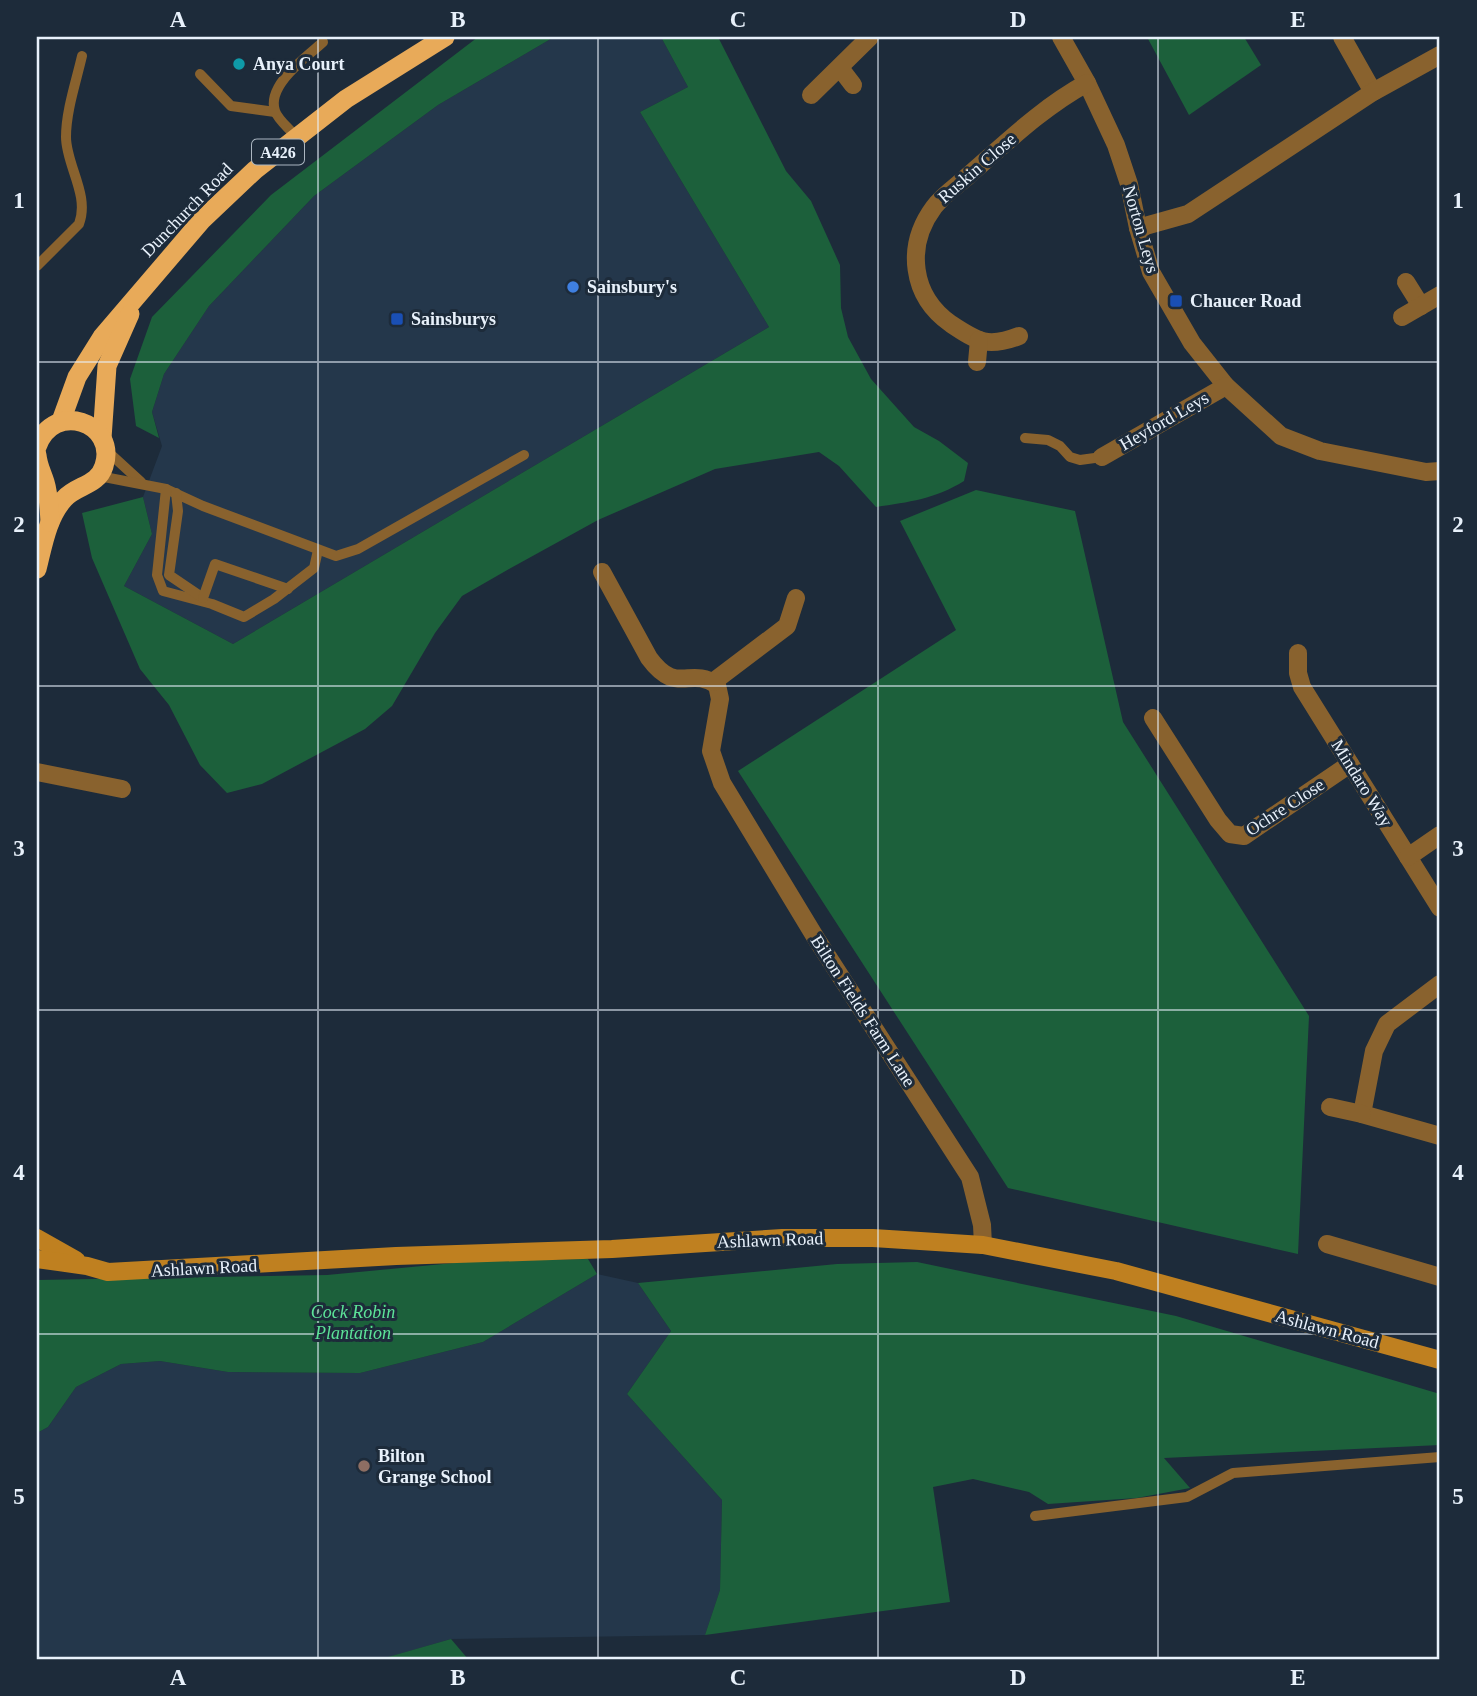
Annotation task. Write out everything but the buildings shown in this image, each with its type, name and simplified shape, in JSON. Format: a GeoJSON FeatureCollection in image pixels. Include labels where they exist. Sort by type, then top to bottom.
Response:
{"type":"FeatureCollection","features":[{"type":"Feature","properties":{"kind":"highway","name":"Dunchurch Road"},"geometry":{"type":"LineString","coordinates":[[37,447],[102,337],[202,220],[255,170],[346,99],[445,37]]}},
{"type":"Feature","properties":{"kind":"highway","name":"Dunchurch Road"},"geometry":{"type":"LineString","coordinates":[[99,476],[104,465],[107,366],[137,297]]}},
{"type":"Feature","properties":{"kind":"highway"},"geometry":{"type":"LineString","coordinates":[[49,426],[73,420],[85,422],[94,428],[104,444]]}},
{"type":"Feature","properties":{"kind":"highway"},"geometry":{"type":"LineString","coordinates":[[37,455],[38,467],[49,495],[50,523]]}},
{"type":"Feature","properties":{"kind":"highway"},"geometry":{"type":"LineString","coordinates":[[44,477],[64,489],[76,489],[90,484],[99,476]]}},
{"type":"Feature","properties":{"kind":"highway"},"geometry":{"type":"LineString","coordinates":[[37,569],[50,523],[63,500],[76,489]]}},
{"type":"Feature","properties":{"kind":"main road","name":"Ashlawn Road"},"geometry":{"type":"LineString","coordinates":[[37,1238],[88,1266]]}},
{"type":"Feature","properties":{"kind":"main road","name":"Ashlawn Road"},"geometry":{"type":"LineString","coordinates":[[37,1259],[88,1266],[108,1272],[141,1272],[396,1256],[611,1249],[782,1238],[873,1238],[983,1245],[1116,1270],[1440,1360]]}},
{"type":"Feature","properties":{"kind":"street"},"geometry":{"type":"LineString","coordinates":[[811,95],[870,37]]}},
{"type":"Feature","properties":{"kind":"street","name":"Norton Leys"},"geometry":{"type":"LineString","coordinates":[[1061,37],[1087,83],[1116,145],[1129,184],[1151,272],[1192,344],[1226,386],[1281,436],[1320,450],[1426,472],[1440,471]]}},
{"type":"Feature","properties":{"kind":"street"},"geometry":{"type":"LineString","coordinates":[[1342,37],[1373,92]]}},
{"type":"Feature","properties":{"kind":"street"},"geometry":{"type":"LineString","coordinates":[[1138,228],[1188,214],[1373,92],[1440,55]]}},
{"type":"Feature","properties":{"kind":"street"},"geometry":{"type":"LineString","coordinates":[[840,68],[853,85]]}},
{"type":"Feature","properties":{"kind":"street","name":"Ruskin Close"},"geometry":{"type":"LineString","coordinates":[[979,340],[948,321],[933,308],[920,288],[915,268],[927,219],[935,205],[1028,123],[1087,83]]}},
{"type":"Feature","properties":{"kind":"street"},"geometry":{"type":"LineString","coordinates":[[1406,282],[1421,306]]}},
{"type":"Feature","properties":{"kind":"street"},"geometry":{"type":"LineString","coordinates":[[1402,317],[1440,295]]}},
{"type":"Feature","properties":{"kind":"street"},"geometry":{"type":"LineString","coordinates":[[977,362],[979,340],[1000,344],[1019,336]]}},
{"type":"Feature","properties":{"kind":"street","name":"Heyford Leys"},"geometry":{"type":"LineString","coordinates":[[1102,457],[1226,386]]}},
{"type":"Feature","properties":{"kind":"street"},"geometry":{"type":"LineString","coordinates":[[602,572],[649,658],[658,671],[673,679],[707,678],[713,682],[787,626],[796,598]]}},
{"type":"Feature","properties":{"kind":"street","name":"Mindaro Way"},"geometry":{"type":"LineString","coordinates":[[1298,653],[1298,673],[1302,687],[1440,908]]}},
{"type":"Feature","properties":{"kind":"street","name":"Bilton Fields Farm Lane"},"geometry":{"type":"LineString","coordinates":[[713,682],[717,685],[720,699],[711,751],[722,783],[817,940],[970,1177],[982,1225],[983,1245]]}},
{"type":"Feature","properties":{"kind":"street","name":"Ochre Close"},"geometry":{"type":"LineString","coordinates":[[1153,718],[1218,820],[1230,834],[1244,836],[1350,764]]}},
{"type":"Feature","properties":{"kind":"street"},"geometry":{"type":"LineString","coordinates":[[37,772],[122,789]]}},
{"type":"Feature","properties":{"kind":"street"},"geometry":{"type":"LineString","coordinates":[[1408,857],[1440,835]]}},
{"type":"Feature","properties":{"kind":"street"},"geometry":{"type":"LineString","coordinates":[[1362,1114],[1374,1051],[1388,1024],[1440,985]]}},
{"type":"Feature","properties":{"kind":"street"},"geometry":{"type":"LineString","coordinates":[[1330,1107],[1440,1136]]}},
{"type":"Feature","properties":{"kind":"street"},"geometry":{"type":"LineString","coordinates":[[1326,1244],[1440,1277]]}},
{"type":"Feature","properties":{"kind":"lane"},"geometry":{"type":"LineString","coordinates":[[296,137],[275,112],[274,102],[279,82],[323,42]]}},
{"type":"Feature","properties":{"kind":"lane"},"geometry":{"type":"LineString","coordinates":[[37,265],[79,224],[81,218],[78,184],[66,134],[82,56]]}},
{"type":"Feature","properties":{"kind":"lane"},"geometry":{"type":"LineString","coordinates":[[200,75],[230,106],[275,112]]}},
{"type":"Feature","properties":{"kind":"lane"},"geometry":{"type":"LineString","coordinates":[[1025,438],[1048,440],[1060,446],[1070,457],[1080,460],[1102,457]]}},
{"type":"Feature","properties":{"kind":"lane"},"geometry":{"type":"LineString","coordinates":[[104,444],[141,483]]}},
{"type":"Feature","properties":{"kind":"lane"},"geometry":{"type":"LineString","coordinates":[[99,476],[171,491],[202,506],[336,556],[358,549],[524,455]]}},
{"type":"Feature","properties":{"kind":"lane"},"geometry":{"type":"LineString","coordinates":[[171,491],[157,575],[163,591],[207,601],[244,617],[288,589],[314,568],[318,550]]}},
{"type":"Feature","properties":{"kind":"lane"},"geometry":{"type":"LineString","coordinates":[[171,491],[178,511],[169,575],[207,601]]}},
{"type":"Feature","properties":{"kind":"lane"},"geometry":{"type":"LineString","coordinates":[[207,601],[215,564],[288,589]]}},
{"type":"Feature","properties":{"kind":"lane"},"geometry":{"type":"LineString","coordinates":[[1035,1516],[1187,1497],[1233,1473],[1440,1457]]}},
{"type":"Feature","properties":{"kind":"shaded area"},"geometry":{"type":"Polygon","coordinates":[[[554,37],[661,37],[688,87],[640,112],[769,327],[233,644],[124,586],[152,534],[143,497],[162,446],[152,412],[164,374],[209,306],[314,196],[438,105],[554,37]]]}},
{"type":"Feature","properties":{"kind":"shaded area","name":"Bilton Grange School"},"geometry":{"type":"Polygon","coordinates":[[[597,1274],[638,1283],[671,1331],[627,1394],[722,1500],[720,1590],[705,1635],[451,1639],[389,1659],[37,1659],[37,1433],[48,1427],[76,1387],[121,1364],[160,1361],[228,1372],[360,1373],[483,1342],[597,1274]]]}},
{"type":"Feature","properties":{"kind":"green space"},"geometry":{"type":"Polygon","coordinates":[[[478,37],[554,37],[438,105],[314,196],[209,306],[164,374],[152,412],[159,438],[136,426],[130,379],[152,317],[271,195],[478,37]]]}},
{"type":"Feature","properties":{"kind":"green space"},"geometry":{"type":"Polygon","coordinates":[[[661,37],[718,37],[786,171],[811,201],[840,265],[841,308],[848,337],[871,379],[914,427],[939,441],[968,463],[964,481],[932,496],[876,507],[839,466],[819,452],[715,469],[598,520],[462,596],[435,633],[392,706],[365,729],[262,784],[227,793],[200,765],[169,705],[140,669],[92,558],[82,513],[143,497],[152,534],[124,586],[233,644],[769,327],[640,112],[688,87],[661,37]]]}},
{"type":"Feature","properties":{"kind":"green space"},"geometry":{"type":"Polygon","coordinates":[[[1147,37],[1244,37],[1261,65],[1189,115],[1147,37]]]}},
{"type":"Feature","properties":{"kind":"green space"},"geometry":{"type":"Polygon","coordinates":[[[976,490],[1075,511],[1123,722],[1309,1016],[1298,1254],[1008,1188],[738,771],[956,630],[900,521],[976,490]]]}},
{"type":"Feature","properties":{"kind":"green space","name":"Cock Robin Plantation"},"geometry":{"type":"Polygon","coordinates":[[[588,1259],[597,1274],[483,1342],[360,1373],[228,1372],[160,1361],[121,1364],[76,1387],[48,1427],[37,1433],[37,1280],[327,1275],[475,1261],[588,1259]]]}},
{"type":"Feature","properties":{"kind":"green space"},"geometry":{"type":"Polygon","coordinates":[[[917,1262],[1176,1316],[1440,1394],[1440,1445],[1164,1458],[1190,1488],[1137,1498],[1048,1504],[1029,1492],[973,1479],[933,1487],[950,1602],[705,1635],[720,1590],[722,1500],[627,1394],[671,1331],[638,1283],[837,1264],[917,1262]]]}},
{"type":"Feature","properties":{"kind":"green space"},"geometry":{"type":"Polygon","coordinates":[[[451,1639],[468,1659],[388,1657],[451,1639]]]}},
{"type":"Feature","properties":{"kind":"place","name":"Anya Court"},"geometry":{"type":"Point","coordinates":[239,64]}},
{"type":"Feature","properties":{"kind":"place","name":"Sainsbury's"},"geometry":{"type":"Point","coordinates":[573,287]}},
{"type":"Feature","properties":{"kind":"place","name":"Chaucer Road"},"geometry":{"type":"Point","coordinates":[1176,301]}},
{"type":"Feature","properties":{"kind":"place","name":"Sainsburys"},"geometry":{"type":"Point","coordinates":[397,319]}},
{"type":"Feature","properties":{"kind":"place","name":"Bilton Grange School"},"geometry":{"type":"Point","coordinates":[364,1466]}}]}
